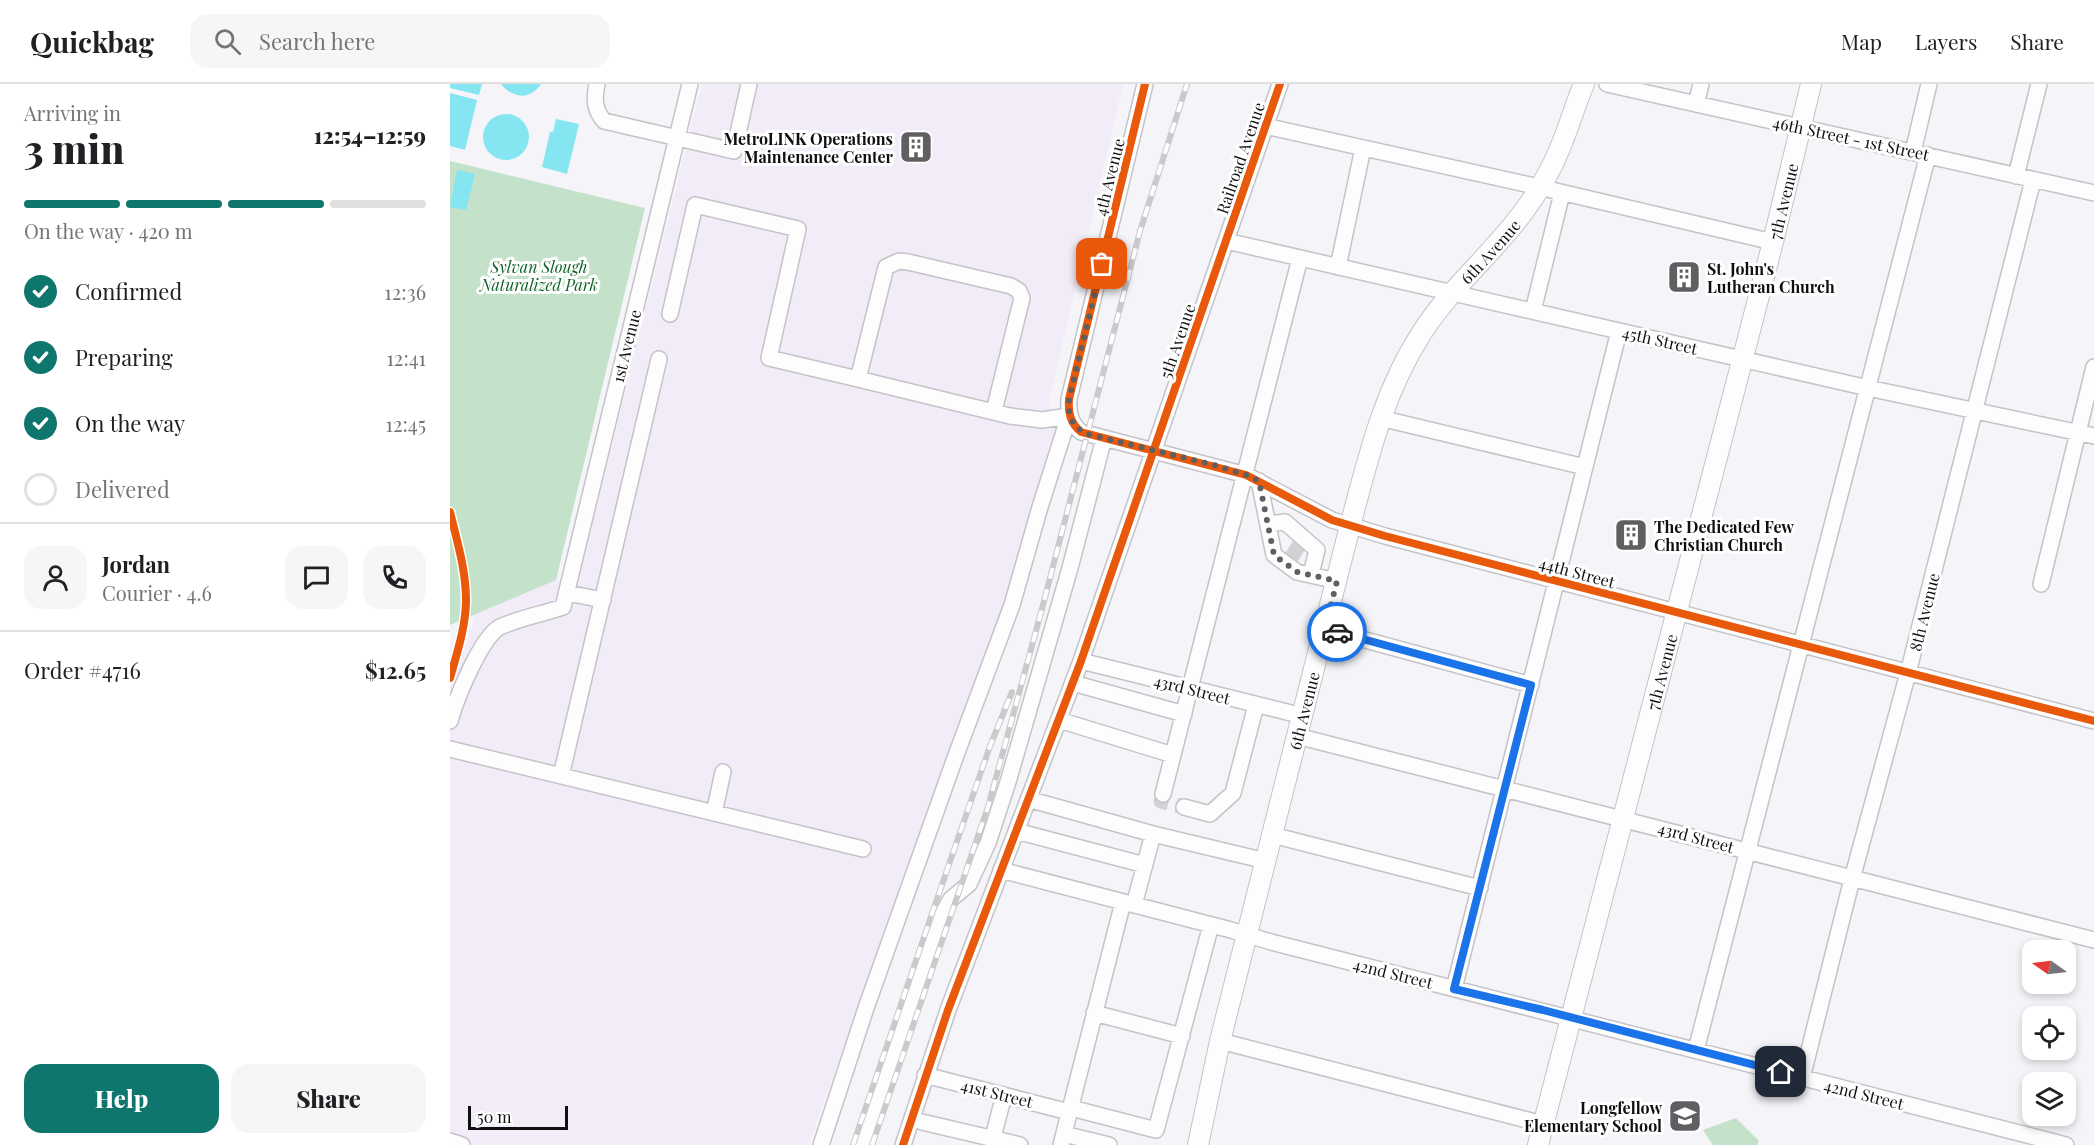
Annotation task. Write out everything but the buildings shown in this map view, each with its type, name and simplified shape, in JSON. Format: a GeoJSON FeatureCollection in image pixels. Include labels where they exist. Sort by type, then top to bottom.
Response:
{"type":"FeatureCollection","features":[{"type":"Feature","properties":{"kind":"main road","name":"6th Avenue"},"geometry":{"type":"LineString","coordinates":[[1198,1145],[1220,1041],[1350,526],[1380,418],[1396,378],[1420,334],[1436,312],[1510,229],[1539,187],[1560,148],[1584,84]]}},
{"type":"Feature","properties":{"kind":"main road"},"geometry":{"type":"LineString","coordinates":[[1802,128],[1811,84]]}},
{"type":"Feature","properties":{"kind":"main road","name":"7th Avenue"},"geometry":{"type":"LineString","coordinates":[[1538,1145],[1802,128]]}},
{"type":"Feature","properties":{"kind":"street"},"geometry":{"type":"LineString","coordinates":[[597,84],[594,98],[597,113],[604,121],[734,151],[749,84]]}},
{"type":"Feature","properties":{"kind":"street","name":"1st Avenue"},"geometry":{"type":"LineString","coordinates":[[565,600],[690,84]]}},
{"type":"Feature","properties":{"kind":"street","name":"4th Avenue"},"geometry":{"type":"LineString","coordinates":[[820,1145],[877,975],[1012,605],[1040,507],[1070,416],[1069,399],[1145,84]]}},
{"type":"Feature","properties":{"kind":"street","name":"Railroad Avenue"},"geometry":{"type":"LineString","coordinates":[[1226,241],[1280,84]]}},
{"type":"Feature","properties":{"kind":"street","name":"46th Street - 1st Street"},"geometry":{"type":"LineString","coordinates":[[1608,84],[2094,193]]}},
{"type":"Feature","properties":{"kind":"street"},"geometry":{"type":"LineString","coordinates":[[1696,104],[1701,84]]}},
{"type":"Feature","properties":{"kind":"street"},"geometry":{"type":"LineString","coordinates":[[1696,1050],[1868,388],[1920,154],[1929,84]]}},
{"type":"Feature","properties":{"kind":"street"},"geometry":{"type":"LineString","coordinates":[[2016,176],[2039,84]]}},
{"type":"Feature","properties":{"kind":"street"},"geometry":{"type":"LineString","coordinates":[[1265,126],[1773,242]]}},
{"type":"Feature","properties":{"kind":"street"},"geometry":{"type":"LineString","coordinates":[[1338,267],[1363,148]]}},
{"type":"Feature","properties":{"kind":"street","name":"8th Avenue"},"geometry":{"type":"LineString","coordinates":[[1802,1078],[1851,879],[1908,673],[2033,180]]}},
{"type":"Feature","properties":{"kind":"street"},"geometry":{"type":"LineString","coordinates":[[1533,311],[1562,193]]}},
{"type":"Feature","properties":{"kind":"street"},"geometry":{"type":"LineString","coordinates":[[670,314],[695,205],[798,229],[769,358],[1010,416],[1042,420],[1070,416]]}},
{"type":"Feature","properties":{"kind":"street","name":"45th Street"},"geometry":{"type":"LineString","coordinates":[[1226,241],[1868,388],[2094,436]]}},
{"type":"Feature","properties":{"kind":"street","name":"5th Avenue"},"geometry":{"type":"LineString","coordinates":[[903,1145],[925,1075],[1082,661],[1226,241]]}},
{"type":"Feature","properties":{"kind":"street"},"geometry":{"type":"LineString","coordinates":[[1163,794],[1252,478],[1300,258]]}},
{"type":"Feature","properties":{"kind":"street"},"geometry":{"type":"LineString","coordinates":[[858,379],[886,267],[899,261],[908,262],[1011,286],[1019,291],[1022,298],[994,411]]}},
{"type":"Feature","properties":{"kind":"street"},"geometry":{"type":"LineString","coordinates":[[1454,989],[1619,331]]}},
{"type":"Feature","properties":{"kind":"street"},"geometry":{"type":"LineString","coordinates":[[561,776],[659,359]]}},
{"type":"Feature","properties":{"kind":"street"},"geometry":{"type":"LineString","coordinates":[[2041,584],[2094,367]]}},
{"type":"Feature","properties":{"kind":"street","name":"44th Street"},"geometry":{"type":"LineString","coordinates":[[1070,416],[1081,432],[1252,478],[1332,520],[1350,526],[2094,721]]}},
{"type":"Feature","properties":{"kind":"street"},"geometry":{"type":"LineString","coordinates":[[1380,418],[1585,467]]}},
{"type":"Feature","properties":{"kind":"street"},"geometry":{"type":"LineString","coordinates":[[863,1145],[943,913],[951,899],[969,884],[988,843],[1070,568],[1104,438]]}},
{"type":"Feature","properties":{"kind":"street"},"geometry":{"type":"LineString","coordinates":[[1252,478],[1268,524],[1274,555],[1289,562],[1297,572],[1337,581]]}},
{"type":"Feature","properties":{"kind":"street"},"geometry":{"type":"LineString","coordinates":[[1268,524],[1285,522],[1303,505]]}},
{"type":"Feature","properties":{"kind":"street"},"geometry":{"type":"LineString","coordinates":[[1285,522],[1302,541],[1317,550],[1311,574]]}},
{"type":"Feature","properties":{"kind":"street"},"geometry":{"type":"LineString","coordinates":[[450,721],[469,671],[490,634],[501,627],[565,600],[603,600]]}},
{"type":"Feature","properties":{"kind":"street"},"geometry":{"type":"LineString","coordinates":[[1325,629],[1531,685]]}},
{"type":"Feature","properties":{"kind":"street","name":"43rd Street"},"geometry":{"type":"LineString","coordinates":[[1082,661],[1303,716]]}},
{"type":"Feature","properties":{"kind":"street"},"geometry":{"type":"LineString","coordinates":[[1073,683],[1184,714]]}},
{"type":"Feature","properties":{"kind":"street"},"geometry":{"type":"LineString","coordinates":[[1184,807],[1210,814],[1233,793],[1256,705]]}},
{"type":"Feature","properties":{"kind":"street"},"geometry":{"type":"LineString","coordinates":[[1059,720],[1173,755]]}},
{"type":"Feature","properties":{"kind":"street","name":"43rd Street"},"geometry":{"type":"LineString","coordinates":[[1297,736],[2094,940]]}},
{"type":"Feature","properties":{"kind":"street"},"geometry":{"type":"LineString","coordinates":[[450,749],[863,849]]}},
{"type":"Feature","properties":{"kind":"street"},"geometry":{"type":"LineString","coordinates":[[714,813],[723,772]]}},
{"type":"Feature","properties":{"kind":"street"},"geometry":{"type":"LineString","coordinates":[[1028,799],[1154,834],[1266,861]]}},
{"type":"Feature","properties":{"kind":"street"},"geometry":{"type":"LineString","coordinates":[[1016,831],[1145,865]]}},
{"type":"Feature","properties":{"kind":"street"},"geometry":{"type":"LineString","coordinates":[[1109,1145],[1062,1139],[1094,1013],[1128,904],[1145,865],[1154,834]]}},
{"type":"Feature","properties":{"kind":"street"},"geometry":{"type":"LineString","coordinates":[[1272,835],[1480,888]]}},
{"type":"Feature","properties":{"kind":"street","name":"42nd Street"},"geometry":{"type":"LineString","coordinates":[[1001,870],[1454,989],[2066,1145]]}},
{"type":"Feature","properties":{"kind":"street"},"geometry":{"type":"LineString","coordinates":[[1094,1013],[1182,1036],[1211,925]]}},
{"type":"Feature","properties":{"kind":"street","name":"41st Street"},"geometry":{"type":"LineString","coordinates":[[925,1075],[1069,1112],[1075,1109],[1156,1130],[1182,1036]]}},
{"type":"Feature","properties":{"kind":"street"},"geometry":{"type":"LineString","coordinates":[[1220,1041],[1543,1124]]}},
{"type":"Feature","properties":{"kind":"street"},"geometry":{"type":"LineString","coordinates":[[992,1142],[1004,1095]]}},
{"type":"Feature","properties":{"kind":"street"},"geometry":{"type":"LineString","coordinates":[[922,1122],[992,1142],[1020,1145]]}},
{"type":"Feature","properties":{"kind":"street"},"geometry":{"type":"LineString","coordinates":[[450,1141],[462,1145]]}},
{"type":"Feature","properties":{"kind":"shaded area"},"geometry":{"type":"Polygon","coordinates":[[[702,84],[1123,84],[1049,401],[1057,425],[1016,567],[808,1145],[450,1145],[450,693],[476,614],[556,580],[578,583],[702,84]]]}},
{"type":"Feature","properties":{"kind":"green space","name":"Sylvan Slough Naturalized Park"},"geometry":{"type":"Polygon","coordinates":[[[450,161],[645,208],[556,580],[450,625],[450,161]]]}},
{"type":"Feature","properties":{"kind":"green space"},"geometry":{"type":"Polygon","coordinates":[[[1736,1118],[1759,1141],[1757,1145],[1713,1145],[1703,1130],[1736,1118]]]}},
{"type":"Feature","properties":{"kind":"water"},"geometry":{"type":"Polygon","coordinates":[[[450,84],[482,84],[479,95],[450,88],[450,84]]]}},
{"type":"Feature","properties":{"kind":"water"},"geometry":{"type":"Polygon","coordinates":[[[501,84],[541,84],[532,93],[521,96],[511,93],[501,84]]]}},
{"type":"Feature","properties":{"kind":"water"},"geometry":{"type":"Polygon","coordinates":[[[450,93],[477,100],[465,150],[450,146],[450,93]]]}},
{"type":"Feature","properties":{"kind":"water"},"geometry":{"type":"Polygon","coordinates":[[[506,114],[522,121],[529,137],[522,153],[506,160],[490,153],[483,137],[490,121],[506,114]]]}},
{"type":"Feature","properties":{"kind":"water"},"geometry":{"type":"Polygon","coordinates":[[[556,119],[579,124],[567,174],[542,167],[550,132],[553,132],[556,119]]]}},
{"type":"Feature","properties":{"kind":"water"},"geometry":{"type":"Polygon","coordinates":[[[457,170],[475,174],[466,210],[450,207],[457,170]]]}},
{"type":"Feature","properties":{"kind":"tunnel"},"geometry":{"type":"LineString","coordinates":[[1291,558],[1300,544]]}},
{"type":"Feature","properties":{"kind":"tunnel"},"geometry":{"type":"LineString","coordinates":[[1163,794],[1161,801],[1184,807]]}},
{"type":"Feature","properties":{"kind":"railway"},"geometry":{"type":"LineString","coordinates":[[872,1145],[988,807],[1140,231],[1187,84]]}},
{"type":"Feature","properties":{"kind":"railway"},"geometry":{"type":"LineString","coordinates":[[853,1145],[990,746],[1012,692]]}},
{"type":"Feature","properties":{"kind":"cycle path"},"geometry":{"type":"LineString","coordinates":[[1145,84],[1069,399],[1070,417],[1081,432],[1246,475],[1332,520],[1385,536],[2094,721]]}},
{"type":"Feature","properties":{"kind":"cycle path"},"geometry":{"type":"LineString","coordinates":[[903,1145],[948,1010],[1081,661],[1280,84]]}},
{"type":"Feature","properties":{"kind":"cycle path"},"geometry":{"type":"LineString","coordinates":[[450,512],[466,589],[463,630],[450,678]]}},
{"type":"Feature","properties":{"kind":"way so far"},"geometry":{"type":"LineString","coordinates":[[1102,264],[1069,399],[1068,408],[1073,423],[1081,432],[1087,434],[1214,465],[1259,481],[1274,555],[1297,572],[1337,581],[1325,629],[1337,632]]}},
{"type":"Feature","properties":{"kind":"place","name":"MetroLINK Operations Maintenance Center"},"geometry":{"type":"Point","coordinates":[916,147]}},
{"type":"Feature","properties":{"kind":"place","name":"St. John's Lutheran Church"},"geometry":{"type":"Point","coordinates":[1684,277]}},
{"type":"Feature","properties":{"kind":"place","name":"The Dedicated Few Christian Church"},"geometry":{"type":"Point","coordinates":[1631,535]}},
{"type":"Feature","properties":{"kind":"place","name":"Longfellow Elementary School"},"geometry":{"type":"Point","coordinates":[1685,1116]}},
{"type":"Feature","properties":{"kind":"route"},"geometry":{"type":"LineString","coordinates":[[1337,632],[1531,685],[1454,989],[1781,1072]]}}]}
